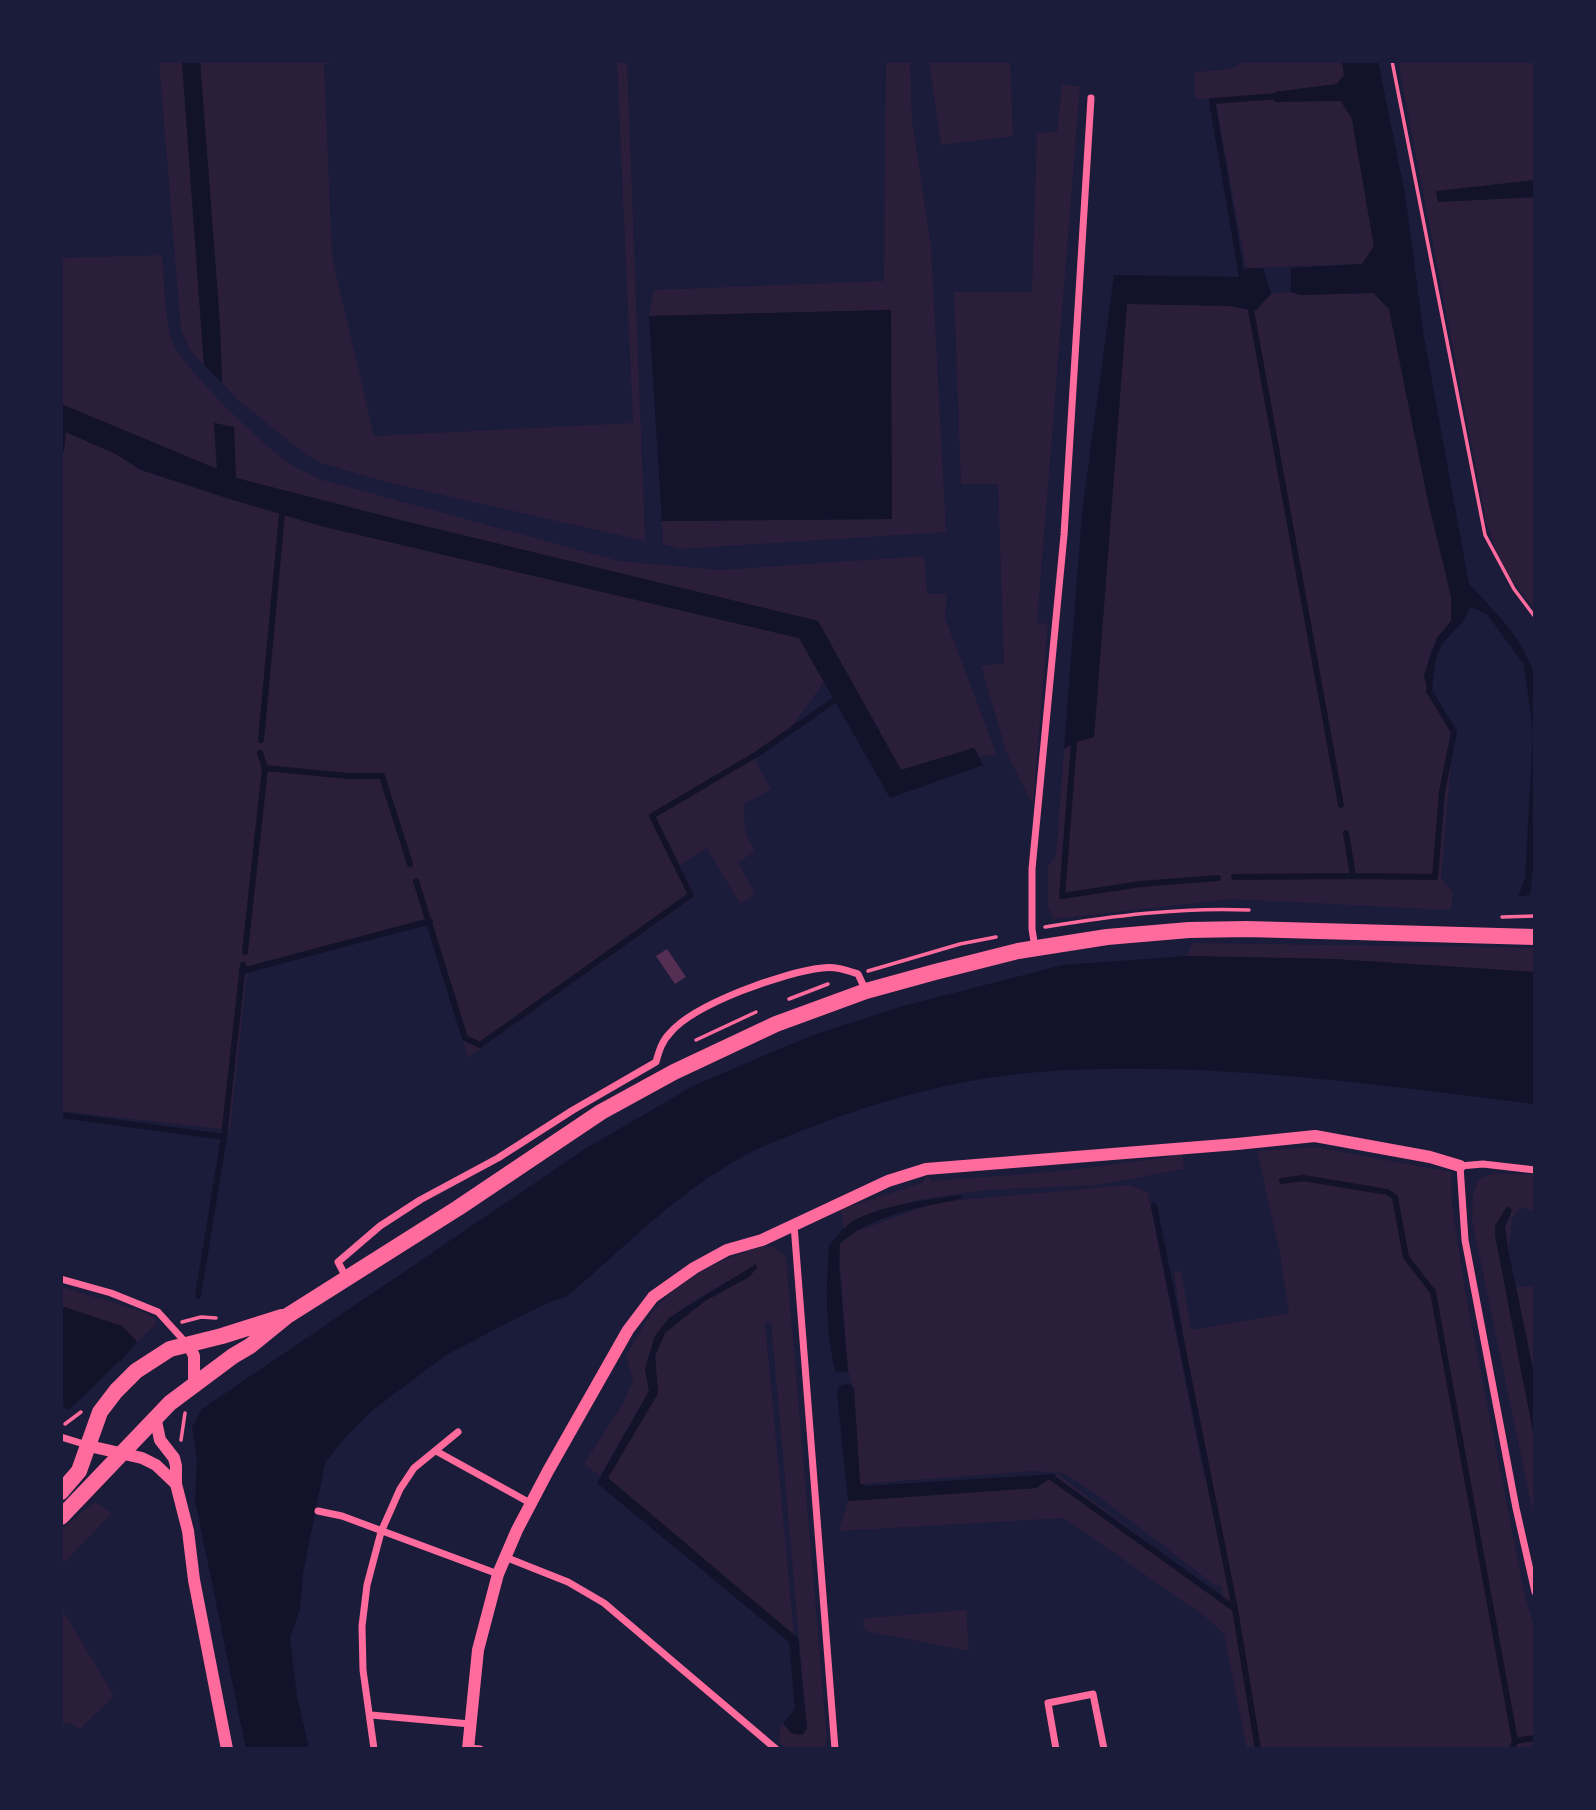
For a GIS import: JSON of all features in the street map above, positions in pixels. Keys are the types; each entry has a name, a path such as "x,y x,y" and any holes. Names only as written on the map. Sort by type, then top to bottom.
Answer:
{"main road":[{"path":"61,1517 180,1396 287,1316 348,1279 601,1112 674,1072 776,1024 866,991 935,972 1035,948 1107,937 1189,930 1247,929 1535,937"},
{"path":"61,1492 79,1471 100,1412 136,1371 170,1349 287,1316"}],"street":[{"path":"1035,948 1032,929 1032,869 1063,535 1091,98"},
{"path":"348,1279 338,1262 380,1226 656,1062 661,1046 670,1032 683,1021 760,983 820,968 836,967 858,974 866,991"},
{"path":"472,1748 470,1724 478,1650 498,1574 532,1504 628,1329 653,1297 694,1268 727,1250 762,1240 888,1181 926,1169 965,1165 1315,1136 1438,1158 1460,1166 1483,1164 1535,1170"},
{"path":"1460,1166 1465,1240 1516,1508 1535,1592"},
{"path":"794,1224 835,1749"},
{"path":"61,1279 138,1302 158,1312 189,1345 194,1356 194,1385"},
{"path":"160,1416 160,1440 174,1458 176,1484 188,1531 194,1580 227,1749"},
{"path":"374,1749 363,1670 362,1626 367,1585 381,1532 400,1489 414,1468 458,1432"},
{"path":"61,1437 142,1458 156,1465 176,1484"},
{"path":"436,1451 532,1504"},
{"path":"318,1511 342,1516 498,1574"},
{"path":"505,1558 568,1582 604,1603 773,1748"},
{"path":"1056,1749 1048,1703 1094,1695 1104,1749"},
{"path":"371,1715 470,1724"}],"path":[{"path":"1392,61 1485,535 1508,580 1535,617"},
{"path":"171,1324 201,1317 223,1318"}],"shaded area":[{"path":"159,61 182,61 204,365 191,352 181,330"},
{"path":"182,61 200,61 222,383 204,365"},
{"path":"200,61 370,61 324,64 332,257 374,436 633,423 617,61 627,61 645,541 390,483 321,463 306,455 236,398 222,383"},
{"path":"886,61 910,61 912,120 931,247 946,532 680,549 663,544 662,521 892,519 890,310 649,316 654,290 884,281"},
{"path":"929,61 1010,61 1013,136 941,145"},
{"path":"1245,61 1342,61 1344,75 1337,84 1276,92 1274,101 1341,101 1352,119 1374,246 1362,264 1246,268 1215,98 1195,99 1194,75 1196,72 1230,69"},
{"path":"1342,61 1378,61 1405,194 1424,337 1469,584 1517,639 1531,664 1535,678 1535,848 1530,895 1518,897 1525,878 1533,732 1524,665 1487,614 1471,607 1439,650 1429,698 1424,675 1437,638 1451,621 1451,596 1428,501 1389,309 1373,293 1300,295 1291,292 1291,268 1362,264 1374,246 1352,119 1341,101 1274,102 1275,92 1337,84 1344,75"},
{"path":"1398,61 1535,61 1535,180 1436,192 1438,202 1535,197 1535,610 1501,566 1486,521"},
{"path":"1062,85 1080,86 1037,622 1048,624 1033,805 1007,754 981,666 1004,663 998,484 961,484 954,292 1032,292 1037,133 1057,132"},
{"path":"1535,180 1535,197 1438,202 1436,191"},
{"path":"162,255 168,323 172,341 180,354 209,389 266,444 295,467 319,479 619,561 721,570 924,556 927,594 947,594 945,618 997,755 979,756 974,748 901,770 818,621 236,478 233,427 214,423 217,469 61,404 61,258"},
{"path":"1246,268 1263,268 1271,294 1255,311 1231,306 1127,304 1094,737 1075,742 1064,749 1082,513 1114,275 1242,277"},
{"path":"1291,292 1300,295 1373,293 1389,309 1428,501 1451,596 1451,621 1437,638 1428,658 1429,697 1433,692 1453,739 1441,879 1453,892 1451,910 1232,899 1053,919 1048,907 1048,866 1056,856 1064,749 1074,742 1094,737 1127,303 1231,306 1255,311 1271,294"},
{"path":"891,310 892,519 662,521 649,316"},
{"path":"61,404 217,469 214,423 234,427 236,478 818,621 901,770 974,748 983,765 890,798 799,638 321,526 227,498 141,470 116,454 61,430"},
{"path":"61,430 116,454 141,470 321,526 799,638 824,682 791,728 755,759 771,790 744,804 745,832 755,852 738,862 755,894 740,904 707,848 680,865 696,896 468,1058 431,923 247,973 230,1130 61,1111"},
{"path":"1192,943 1535,948 1535,972 1333,959 1187,956"},
{"path":"1187,956 1333,959 1535,972 1535,1104 1303,1077 1187,1070 1070,1070 1007,1075 944,1086 852,1112 756,1150 690,1191 566,1297 554,1300 446,1355 374,1409 344,1439 325,1463 303,1573 300,1609 290,1638 297,1696 309,1749 246,1749 195,1500 197,1460 192,1427 104,1376 69,1410 61,1404 61,1306 122,1326 137,1342 120,1362 202,1409 585,1149 695,1085 813,1035 903,1006 1063,965"},
{"path":"1316,1147 1451,1172 1452,1204 1465,1291 1525,1597 1535,1628 1535,1749 1247,1749 1224,1634 1207,1618 1064,1518 839,1531 848,1501 1036,1488 1057,1474 1223,1599 1221,1585 1216,1586 1093,1492 1063,1473 1034,1471 860,1484 854,1389 848,1371 838,1238 937,1202 1130,1185 1148,1193 1205,1481 1174,1273 1181,1270 1191,1330 1289,1313 1280,1254 1257,1151"},
{"path":"1182,1151 1184,1169 1097,1185 984,1190 919,1200 876,1211 853,1221 844,1230 841,1209 922,1183 927,1176 932,1181 1063,1171 1170,1157 1175,1152"},
{"path":"1494,1173 1535,1175 1535,1212 1521,1207 1512,1219 1508,1249 1505,1227 1512,1210 1495,1235 1535,1442 1535,1523 1472,1220 1473,1194 1479,1179"},
{"path":"962,1195 961,1199 881,1219 852,1234 840,1244 839,1267 848,1371 836,1373 827,1309 829,1245 850,1223 879,1210"},
{"path":"1507,1206 1512,1210 1505,1227 1508,1249 1535,1379 1535,1442 1495,1235 1495,1226"},
{"path":"762,1247 774,1247 786,1257 827,1740 823,1749 789,1749 779,1742 780,1726 783,1723 785,1727 807,1729 771,1321 765,1323 794,1635 608,1478 658,1393 655,1356 665,1333 704,1301 749,1277 756,1265 669,1318 655,1336 645,1369 649,1391 600,1476 584,1464 622,1405 633,1380 626,1356 651,1314 687,1280 731,1257"},
{"path":"756,1264 757,1268 749,1277 705,1301 665,1333 655,1356 658,1393 608,1478 798,1638 807,1729 802,1735 791,1733 783,1723 795,1709 789,1642 597,1483 649,1391 645,1369 655,1336 669,1318"},
{"path":"1535,1286 1535,1379 1516,1287"},
{"path":"61,1287 141,1311 154,1318 156,1324 137,1342 122,1326 61,1306"},
{"path":"849,1384 854,1389 860,1483 865,1486 1057,1474 1036,1488 848,1501 837,1392 839,1386"},
{"path":"95,1502 112,1513 61,1566 61,1529"},
{"path":"61,1607 114,1696 80,1729 66,1722 61,1727"},
{"path":"966,1610 969,1651 866,1631 862,1624 866,1618"}],"pier":[{"path":"119,1361 202,1409 192,1427 104,1376"}],"building":[{"path":"667,949 686,977 675,984 656,956"}],"waterway":[{"path":"1242,277 1212,101 1279,96"},
{"path":"1251,310 1341,805"},
{"path":"61,421 64,422 61,450"},
{"path":"261,740 282,514"},
{"path":"1346,833 1353,876 1435,877 1442,792 1454,732 1429,691"},
{"path":"416,881 465,1038 480,1045 691,895 652,816 757,754 839,697"},
{"path":"1074,742 1062,896 1141,884 1218,878"},
{"path":"245,952 265,768 260,753"},
{"path":"265,768 348,776 382,776 410,864"},
{"path":"1234,877 1353,876"},
{"path":"242,971 430,921"},
{"path":"198,1296 224,1137 243,965"},
{"path":"61,1115 224,1137"},
{"path":"1282,1181 1303,1178 1387,1192 1395,1197 1406,1257 1433,1292 1515,1741 1512,1749"},
{"path":"1154,1206 1235,1609 1258,1749"},
{"path":"1051,1477 1235,1609"},
{"path":"1515,1741 1535,1738"}]}
